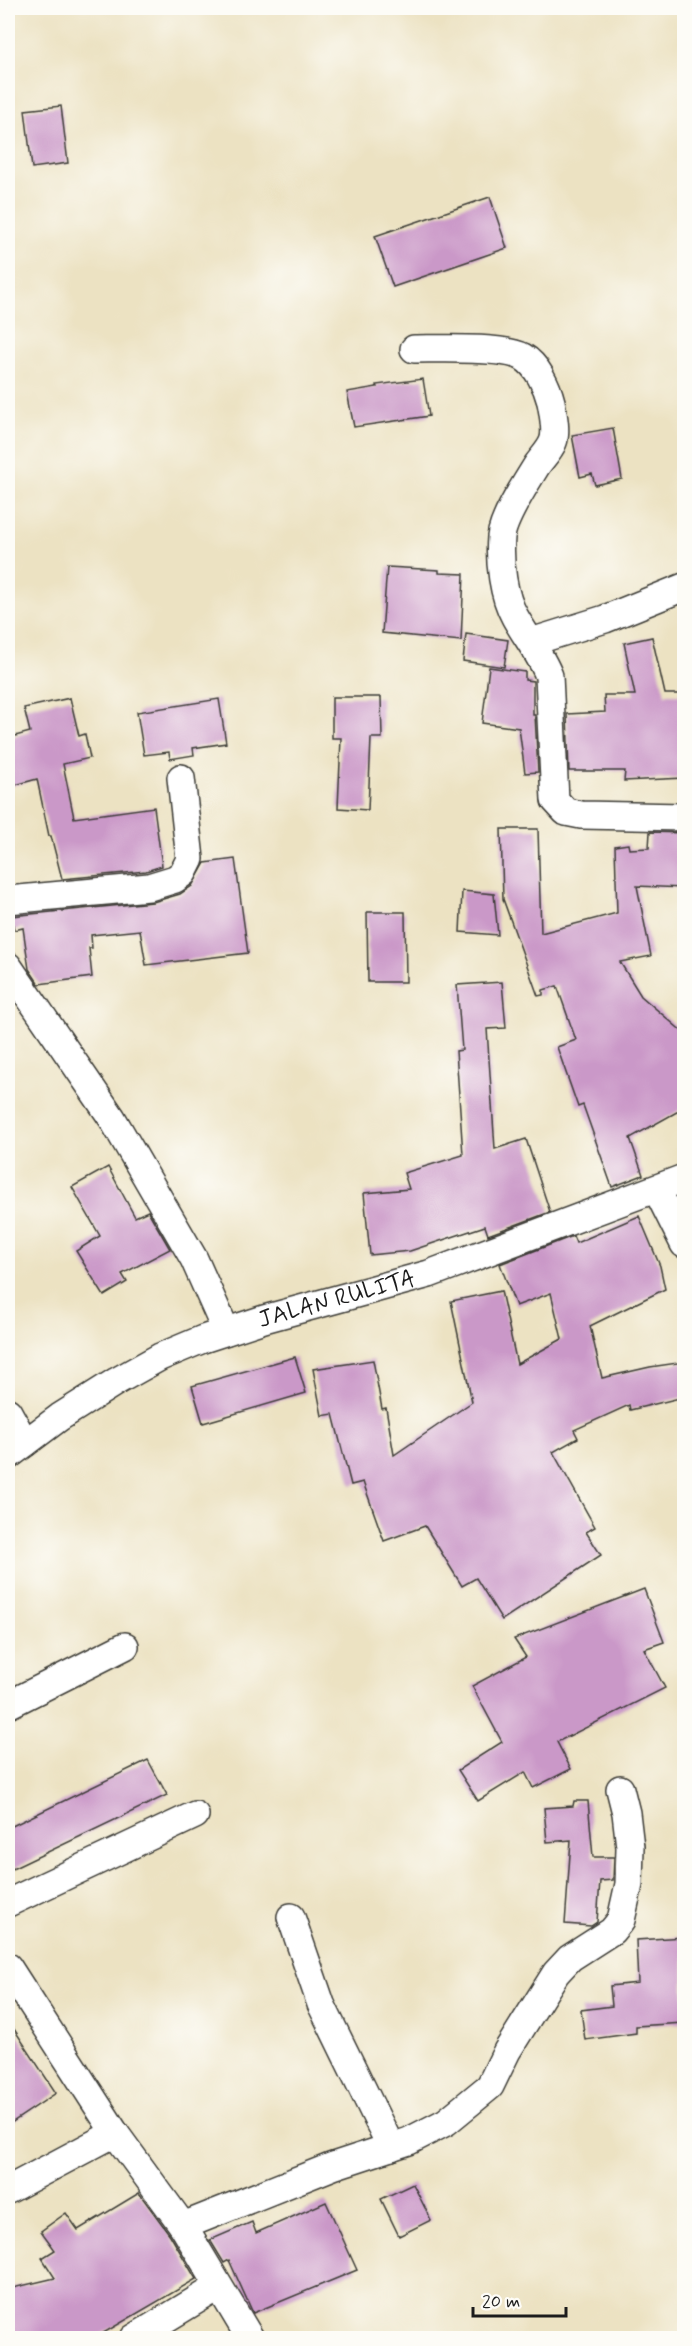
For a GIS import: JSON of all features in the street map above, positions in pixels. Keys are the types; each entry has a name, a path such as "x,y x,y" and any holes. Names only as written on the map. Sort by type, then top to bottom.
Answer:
{"street":[{"path":"414,349 505,351 524,357 539,373 549,391 554,413 554,442 537,465 505,520 501,537 503,578 509,604 549,676 555,800 566,812 581,815 684,817"},
{"path":"531,642 605,619 684,587"},
{"path":"8,900 149,887 176,879 183,873 190,859 181,778"},
{"path":"8,966 112,1118 194,1259 226,1331"},
{"name":"JALAN RULITA","path":"16,1450 60,1417 160,1357 226,1331 318,1303 429,1274 684,1178"},
{"path":"657,1190 684,1244"},
{"path":"8,1412 16,1450"},
{"path":"8,1705 126,1646"},
{"path":"183,2226 333,2166 410,2141 446,2122 490,2086 507,2051 556,1973 570,1958 612,1931 621,1920 629,1884 630,1847 626,1813 620,1789"},
{"path":"8,1903 195,1815"},
{"path":"291,1917 321,2004 391,2147"},
{"path":"8,1967 115,2133 183,2226 250,2338"},
{"path":"8,2190 115,2133"},
{"path":"134,2338 218,2287"}],"building":[{"path":"61,106 68,163 32,168 25,110"},
{"path":"490,197 507,248 393,287 375,236"},
{"path":"423,379 429,416 354,427 347,392 377,387 376,385"},
{"path":"613,428 622,479 595,485 592,474 580,477 572,435"},
{"path":"387,567 464,574 461,641 382,633"},
{"path":"466,634 508,640 504,667 463,661"},
{"path":"652,637 665,694 684,694 684,778 624,781 625,771 569,771 567,714 605,712 604,695 635,695 624,643"},
{"path":"489,667 525,672 525,680 533,681 533,715 535,715 538,772 525,773 519,728 482,723"},
{"path":"332,697 381,697 382,738 371,738 368,810 338,808 341,738 332,738"},
{"path":"70,698 79,736 85,734 90,758 63,764 74,818 154,807 162,866 146,871 62,879 51,836 49,836 37,779 8,787 8,738 30,732 24,708"},
{"path":"219,699 226,743 193,748 194,755 170,759 169,752 144,755 137,712"},
{"path":"501,829 538,829 541,933 617,913 615,846 628,844 629,849 649,848 650,832 684,833 684,888 637,886 651,956 620,962 641,996 684,1033 684,1108 630,1138 643,1175 612,1187 583,1105 578,1107 557,1047 576,1040 557,986 543,990 543,995 538,996 503,899"},
{"path":"235,859 248,953 146,965 140,930 91,935 92,948 89,948 92,977 39,984 29,969 23,928 14,930 11,916 153,902 180,894 192,886 205,863"},
{"path":"462,891 494,894 498,935 460,932"},
{"path":"367,912 405,912 406,982 368,982"},
{"path":"502,982 506,1028 487,1029 495,1149 526,1139 550,1212 488,1235 485,1226 410,1251 370,1255 364,1193 409,1189 404,1173 463,1155 456,1051 462,1050 457,985"},
{"path":"108,1167 135,1217 148,1211 170,1249 122,1274 127,1282 104,1296 76,1251 100,1236 72,1187"},
{"path":"639,1216 660,1266 665,1289 590,1326 602,1378 684,1362 684,1397 630,1410 629,1405 574,1430 578,1438 553,1452 595,1527 586,1532 601,1555 502,1620 476,1578 462,1586 425,1526 384,1541 363,1482 351,1485 333,1414 322,1416 313,1369 373,1360 382,1409 386,1408 394,1455 472,1402 451,1301 501,1291 517,1364 562,1339 551,1293 516,1306 500,1264 573,1236 576,1243"},
{"path":"295,1357 306,1393 203,1423 192,1386"},
{"path":"644,1589 664,1642 644,1649 665,1688 557,1742 571,1769 533,1788 525,1772 478,1801 458,1770 502,1742 472,1686 526,1657 514,1639"},
{"path":"148,1760 167,1795 8,1871 8,1828"},
{"path":"574,1801 588,1801 593,1857 614,1857 613,1880 600,1881 597,1922 591,1926 565,1924 571,1840 547,1842 544,1808 573,1806"},
{"path":"684,1937 684,2023 636,2026 636,2033 585,2040 581,2010 612,2006 610,1986 638,1983 636,1940"},
{"path":"8,2020 56,2093 8,2125"},
{"path":"413,2184 431,2220 399,2236 381,2199"},
{"path":"139,2193 170,2235 196,2279 95,2338 8,2338 8,2289 55,2278 42,2258 55,2250 41,2231 66,2213 78,2230"},
{"path":"326,2202 357,2270 253,2313 229,2260 224,2263 210,2240 252,2222 256,2233"}]}
